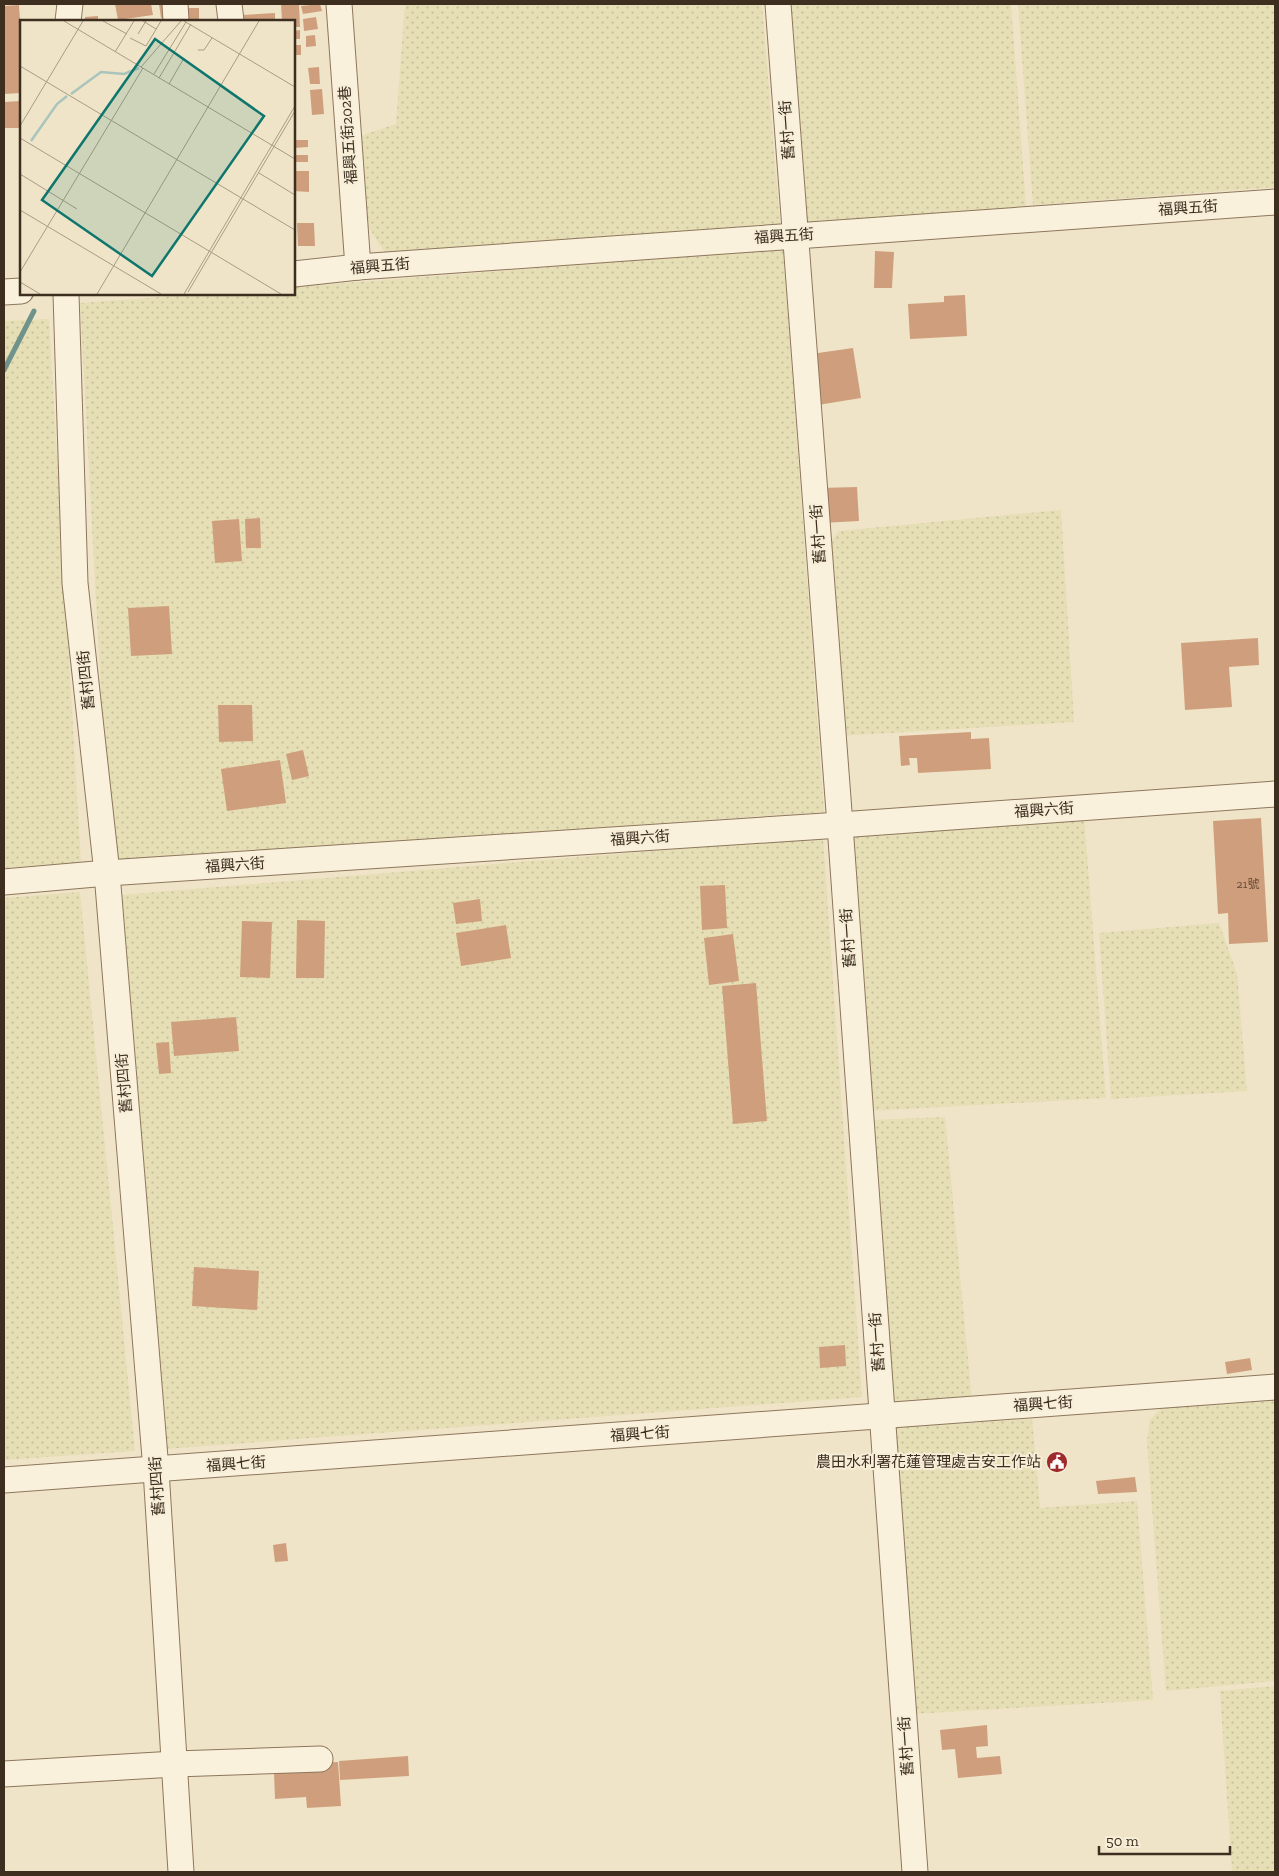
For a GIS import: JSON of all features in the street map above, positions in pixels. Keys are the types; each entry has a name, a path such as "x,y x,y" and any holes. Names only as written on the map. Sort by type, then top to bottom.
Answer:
{"street":[{"path":"68,20 70,4"},
{"path":"175,4 176,20"},
{"path":"229,4 230,20"},
{"name":"福興五街202巷","path":"339,4 358,267"},
{"name":"舊村一街","path":"778,4 840,825 915,1872"},
{"name":"福興五街","path":"295,274 358,267 1275,202"},
{"path":"4,292 20,291"},
{"name":"舊村四街","path":"66,295 75,584 107,873 156,1470 181,1872"},
{"name":"福興六街","path":"4,882 107,873 840,825 1275,794"},
{"name":"福興七街","path":"4,1480 1275,1387"},
{"path":"4,1774 174,1764 320,1759"}],"shaded area":[{"path":"405,4 762,4 780,224 385,253 364,220 360,136 396,124"},
{"path":"785,4 1011,4 1026,206 802,225"},
{"path":"1018,4 1275,4 1275,187 1033,205"},
{"path":"783,249 824,812 110,861 80,303 187,295 295,295 295,287"},
{"path":"49,319 81,863 4,868 4,321"},
{"path":"1061,510 1074,722 840,736 825,549 839,531"},
{"path":"1084,816 1106,1098 869,1111 847,831"},
{"path":"823,837 862,1397 165,1449 109,896"},
{"path":"80,892 135,1451 4,1460 4,898"},
{"path":"1219,923 1237,974 1247,1091 1111,1099 1099,933"},
{"path":"945,1117 972,1401 889,1405 871,1120"},
{"path":"1275,1397 1275,1681 1166,1691 1147,1442 1150,1420 1165,1404"},
{"path":"1032,1419 1040,1508 1137,1501 1153,1700 912,1714 892,1428"},
{"path":"1275,1686 1275,1872 1232,1872 1220,1691"}],"building":[{"path":"115,4 151,4 153,15 118,20"},
{"path":"159,4 171,4 173,16 161,18"},
{"path":"281,4 299,4 300,27 295,27 295,20 282,20"},
{"path":"320,4 322,11 303,14 301,6"},
{"path":"19,5 20,93 4,94 4,6"},
{"path":"182,8 199,8 199,20 181,19"},
{"path":"275,13 275,20 242,20 242,15"},
{"path":"98,16 98,20 85,20 85,17"},
{"path":"316,17 318,29 304,31 303,19"},
{"path":"300,30 300,39 295,39 295,31"},
{"path":"315,35 316,46 306,47 306,36"},
{"path":"295,45 301,45 301,55 295,55"},
{"path":"319,67 320,84 310,84 308,68"},
{"path":"322,89 324,114 312,115 310,90"},
{"path":"20,101 20,128 4,128 4,102"},
{"path":"295,140 308,140 308,147 295,148"},
{"path":"295,155 308,155 308,162 295,162"},
{"path":"295,171 309,171 309,192 295,191"},
{"path":"297,223 314,223 315,246 298,246"},
{"path":"875,251 894,252 892,288 874,288"},
{"path":"965,295 967,336 910,339 908,304 944,302 944,296"},
{"path":"853,348 861,398 818,405 811,354"},
{"path":"857,487 859,521 822,523 820,488"},
{"path":"260,518 261,548 246,548 245,519"},
{"path":"239,519 242,561 215,563 212,521"},
{"path":"169,606 172,654 131,656 128,608"},
{"path":"1258,638 1259,665 1229,667 1232,707 1185,710 1181,643"},
{"path":"218,705 252,705 253,741 219,742"},
{"path":"971,732 971,739 989,738 991,769 918,773 917,758 909,758 910,765 901,766 899,736"},
{"path":"303,750 309,776 292,780 286,754"},
{"path":"280,760 286,803 227,811 221,769"},
{"path":"1261,818 1268,942 1229,944 1228,913 1218,914 1213,821"},
{"path":"725,885 727,928 702,930 700,886"},
{"path":"480,899 482,921 456,924 453,903"},
{"path":"297,920 325,921 324,978 296,978"},
{"path":"242,921 272,922 270,978 240,977"},
{"path":"506,925 511,958 461,966 456,933"},
{"path":"733,934 739,981 709,985 704,938"},
{"path":"756,983 767,1121 733,1124 722,986"},
{"path":"236,1017 239,1051 174,1056 171,1022"},
{"path":"169,1042 171,1073 159,1074 156,1043"},
{"path":"194,1267 259,1271 257,1310 192,1306"},
{"path":"845,1345 846,1366 820,1368 819,1347"},
{"path":"1250,1358 1252,1370 1227,1374 1225,1362"},
{"path":"1135,1477 1137,1492 1098,1494 1096,1481"},
{"path":"286,1543 288,1561 275,1562 273,1545"},
{"path":"987,1725 988,1746 976,1747 977,1758 1000,1756 1002,1774 958,1778 955,1749 942,1750 940,1730"},
{"path":"408,1756 409,1776 340,1780 339,1761"},
{"path":"338,1762 341,1806 307,1808 306,1797 275,1799 274,1772 304,1764"}],"waterway":[{"path":"4,370 34,311"}],"place":[{"name":"農田水利署花蓮管理處吉安工作站","path":"1057,1462"}]}
